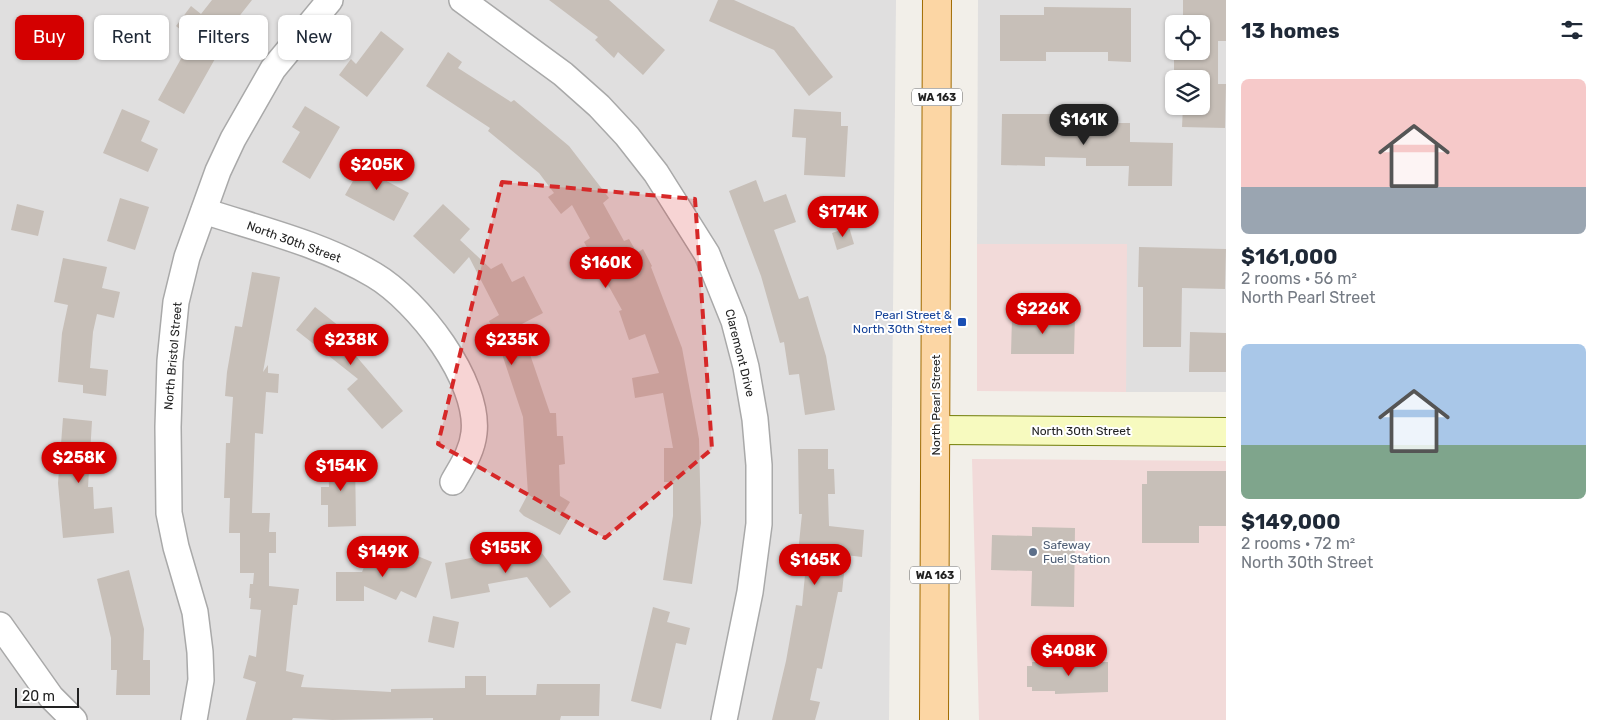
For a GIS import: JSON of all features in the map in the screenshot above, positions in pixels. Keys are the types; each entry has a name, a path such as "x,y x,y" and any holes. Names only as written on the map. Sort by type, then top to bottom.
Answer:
{"main road":[{"name":"North Pearl Street","path":"934,720 937,0"},
{"name":"North 30th Street","path":"936,430 1226,432"}],"street":[{"name":"North Bristol Street","path":"194,720 200,680 200,652 194,612 176,547 169,513 168,427 170,361 176,302 187,257 218,171 251,105 274,69 330,0"},
{"name":"Claremont Drive","path":"462,0 563,74 599,106 627,136 656,173 707,254 734,321 746,367 755,419 759,465 759,524 750,592 724,720"},
{"name":"North 30th Street","path":"204,211 311,245 342,259 376,276 396,292 421,317 442,342 454,362 463,379 472,406 474,431 472,447 453,482"},
{"path":"0,625 52,697 74,720"}],"highlighted area":[{"path":"502,182 695,199 712,449 605,538 438,444"}],"shaded area":[{"path":"0,0 896,0 889,720 0,720"},
{"path":"978,0 1226,0 1226,392 1126,392 1126,244 977,244"},
{"path":"977,244 1127,244 1126,392 977,391"},
{"path":"972,459 1226,461 1226,720 979,720"}],"building":[{"path":"212,0 252,0 240,15 184,15 191,6 201,14"},
{"path":"549,0 609,0 665,50 643,75 618,52 614,58 595,40 598,37"},
{"path":"718,0 734,0 794,27 833,77 809,96 774,50 709,21"},
{"path":"1183,0 1226,0 1226,41 1218,41 1218,84 1226,84 1225,128 1182,127 1183,115 1210,115 1210,70 1174,70 1174,60 1210,60 1210,15 1183,15"},
{"path":"1044,7 1131,8 1131,62 1108,61 1108,52 1046,52 1046,61 1000,61 1000,15 1044,15"},
{"path":"381,31 404,49 367,97 339,75 351,59 356,64"},
{"path":"448,52 462,62 458,68 511,102 514,100 569,146 609,198 603,203 624,241 629,239 637,253 643,249 652,266 682,348 699,439 701,523 692,584 663,580 673,516 673,482 664,482 664,448 673,448 663,393 635,398 632,378 659,373 645,334 629,340 619,311 622,310 584,242 590,238 572,205 561,214 548,197 554,193 539,173 488,131 490,128 426,86"},
{"path":"180,60 214,60 184,114 158,100"},
{"path":"305,106 340,127 310,179 282,162 300,132 292,127"},
{"path":"122,109 150,121 141,141 158,149 148,172 103,153"},
{"path":"794,109 841,112 841,126 848,126 845,177 804,175 806,138 792,137"},
{"path":"1002,114 1088,114 1088,123 1130,123 1130,142 1173,143 1172,186 1128,186 1129,166 1086,166 1086,158 1045,157 1045,166 1001,165"},
{"path":"366,158 386,169 381,178 409,193 394,221 345,195"},
{"path":"756,180 764,202 786,194 796,222 774,230 799,299 808,296 826,356 835,410 805,415 799,374 789,375 784,342 780,343 761,276 729,191"},
{"path":"120,198 149,207 135,250 107,241"},
{"path":"17,204 44,211 38,236 11,230"},
{"path":"443,204 470,229 460,240 491,269 502,263 512,282 524,276 543,313 520,325 550,413 556,413 557,436 563,436 565,464 559,465 560,496 570,502 564,512 571,516 560,535 524,516 519,511 528,494 523,417 502,354 505,353 489,321 499,315 469,257 454,274 413,236"},
{"path":"849,227 854,244 837,250 832,233"},
{"path":"1139,247 1226,249 1225,289 1182,288 1181,347 1143,347 1143,287 1138,287"},
{"path":"63,258 107,267 102,288 120,292 114,318 97,314 93,332 90,368 108,370 106,396 83,393 83,385 58,382 62,333 68,305 54,302"},
{"path":"252,272 280,277 263,372 268,365 268,373 279,374 278,393 266,392 263,434 255,433 252,513 270,513 269,532 276,532 276,553 269,553 269,586 299,589 297,605 293,605 286,671 304,675 301,687 391,692 391,689 465,688 465,676 486,676 486,695 536,695 537,684 600,684 599,716 561,716 560,720 433,720 433,718 332,720 293,718 292,720 246,720 256,682 243,678 249,655 256,657 261,610 250,609 250,584 253,584 254,573 240,573 240,533 229,533 230,498 224,498 226,443 230,443 233,397 225,396 235,326 242,327"},
{"path":"315,307 364,346 356,356 403,411 382,429 347,389 358,379 296,330"},
{"path":"1033,315 1075,316 1074,354 1011,354 1012,317 1033,318"},
{"path":"1190,332 1226,333 1226,372 1189,372"},
{"path":"63,418 92,421 88,487 93,487 94,509 112,507 114,533 63,538 58,483"},
{"path":"798,449 828,449 828,469 834,469 835,494 828,494 829,526 864,530 862,557 846,555 842,592 838,592 822,669 817,668 810,700 820,702 815,720 772,720 786,661 796,605 802,606 807,554 798,553 802,514 799,514"},
{"path":"328,457 355,457 356,526 328,527 328,505 321,505 321,487 329,487"},
{"path":"1147,471 1226,471 1226,526 1199,526 1199,543 1142,543 1142,484 1147,484"},
{"name":"Safeway Fuel Station","path":"1032,527 1075,528 1074,607 1031,606 1032,571 991,570 992,535 1032,536"},
{"path":"536,545 571,592 550,608 527,577 488,584 490,592 451,599 445,563"},
{"path":"372,548 410,564 415,555 432,562 416,598 401,591 396,600 364,586 364,601 336,601 336,572 362,572"},
{"path":"129,570 144,629 143,660 150,660 150,695 116,695 117,670 111,670 111,638 97,579"},
{"path":"653,607 670,612 667,622 690,628 686,645 676,643 661,709 631,701"},
{"path":"433,616 459,622 454,648 428,642"},
{"path":"1032,662 1108,662 1108,692 1055,694 1055,691 1032,691 1032,687 1027,687 1027,666 1032,666"}],"place":[{"name":"Pearl Street & North 30th Street","path":"962,322"},
{"name":"Safeway Fuel Station","path":"1033,552"}]}
